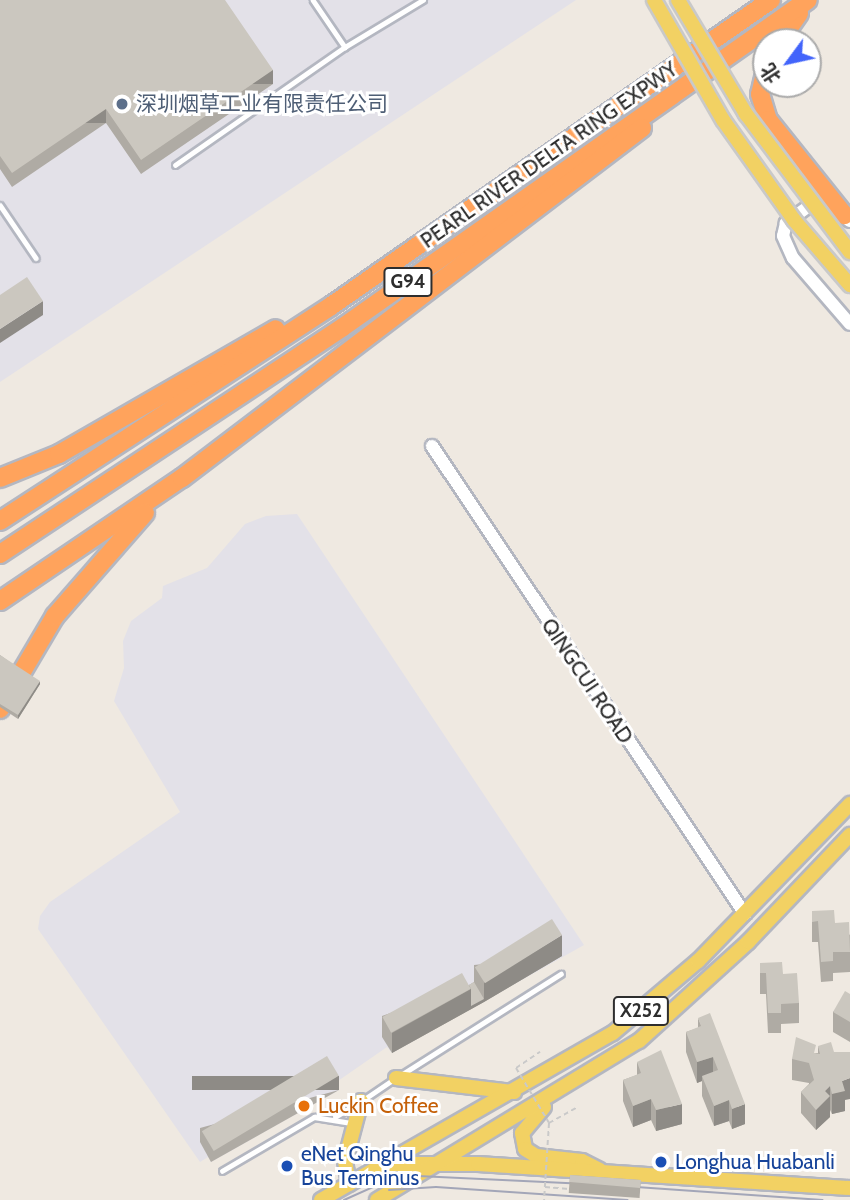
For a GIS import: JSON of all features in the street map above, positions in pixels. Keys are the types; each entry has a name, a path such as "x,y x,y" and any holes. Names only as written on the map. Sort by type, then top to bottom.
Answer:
{"highway":[{"name":"PEARL RIVER DELTA RING EXPWY","path":"0,521 430,239 771,0"},
{"name":"PEARL RIVER DELTA RING EXPWY","path":"0,554 343,327 808,0"},
{"path":"789,28 808,0"},
{"path":"0,601 183,478 626,145 675,95"},
{"path":"761,98 768,120 847,218"},
{"path":"0,478 59,454 430,239"},
{"path":"0,709 55,616 119,538 183,478"}],"main road":[{"path":"654,0 694,75 737,140 794,220 850,285"},
{"path":"678,0 746,114 850,252"},
{"name":"X252","path":"321,1200 463,1122 613,1033 675,983 745,915 850,804"},
{"name":"X252","path":"377,1200 556,1094 639,1041 682,1006 850,835"},
{"path":"396,1078 514,1092"},
{"path":"556,1094 524,1129 524,1147 536,1156 588,1163 604,1173"},
{"path":"349,1184 345,1161 360,1101"},
{"path":"463,1122 474,1142"},
{"path":"389,1164 440,1163 850,1188"}],"street":[{"path":"847,218 822,206 797,212 786,223 783,236 793,258 850,324"},
{"name":"QINGCUI ROAD","path":"432,446 745,915"}],"lane":[{"path":"313,0 345,47"},
{"path":"175,165 345,47 423,0"},
{"path":"0,205 36,258"},
{"path":"335,1117 561,974"},
{"path":"222,1171 314,1117 335,1117 355,1124"}],"path":[{"path":"540,1052 516,1068 549,1123 544,1200"},
{"path":"549,1123 576,1108"},
{"path":"545,1187 570,1189"}],"shaded area":[{"name":"深圳烟草工业有限责任公司","path":"0,0 576,0 0,382"},
{"path":"297,514 584,945 392,1053 387,1047 335,1083 339,1090 211,1162 208,1157 200,1162 38,929 40,916 50,902 180,812 114,701 124,668 123,641 131,621 162,598 163,586 207,568 245,524 266,516"}],"building":[{"name":"深圳烟草工业有限责任公司","path":"0,0 225,0 273,70 141,160 106,109 12,173 0,156"},
{"path":"27,277 43,301 0,329 0,295"},
{"path":"0,655 40,681 18,715 0,704"},
{"path":"834,910 835,923 849,922 850,952 833,952 833,961 821,962 818,921 812,922 812,911"},
{"path":"552,919 562,935 485,983 475,967"},
{"path":"782,962 783,974 797,973 799,1003 781,1004 781,1013 768,1013 766,973 760,973 760,963"},
{"path":"462,973 471,989 391,1033 382,1017"},
{"path":"474,982 484,999 471,1006 469,985"},
{"path":"845,991 850,994 850,1022 833,1012"},
{"path":"710,1013 745,1104 732,1109 729,1100 714,1106 702,1076 718,1070 713,1057 697,1062 686,1032 701,1026 698,1018"},
{"path":"796,1037 816,1045 814,1053 820,1054 818,1046 831,1042 834,1052 850,1052 850,1078 842,1081 845,1091 832,1094 830,1086 825,1091 830,1096 816,1110 801,1092 814,1080 809,1063 792,1059"},
{"path":"661,1050 682,1104 656,1110 651,1099 633,1106 623,1080 641,1073 637,1062"},
{"path":"327,1056 339,1076 214,1151 202,1131"},
{"path":"570,1175 641,1180 640,1188 570,1182"}],"tram line":[{"path":"344,1200 382,1183 418,1176 587,1184"},
{"path":"622,1186 823,1200"},
{"path":"389,1190 436,1187 628,1200"}],"place":[{"name":"深圳烟草工业有限责任公司","path":"122,104"},
{"name":"Luckin Coffee","path":"304,1106"},
{"name":"Longhua Huabanli","path":"661,1162"},
{"name":"eNet Qinghu Bus Terminus","path":"287,1166"}]}
